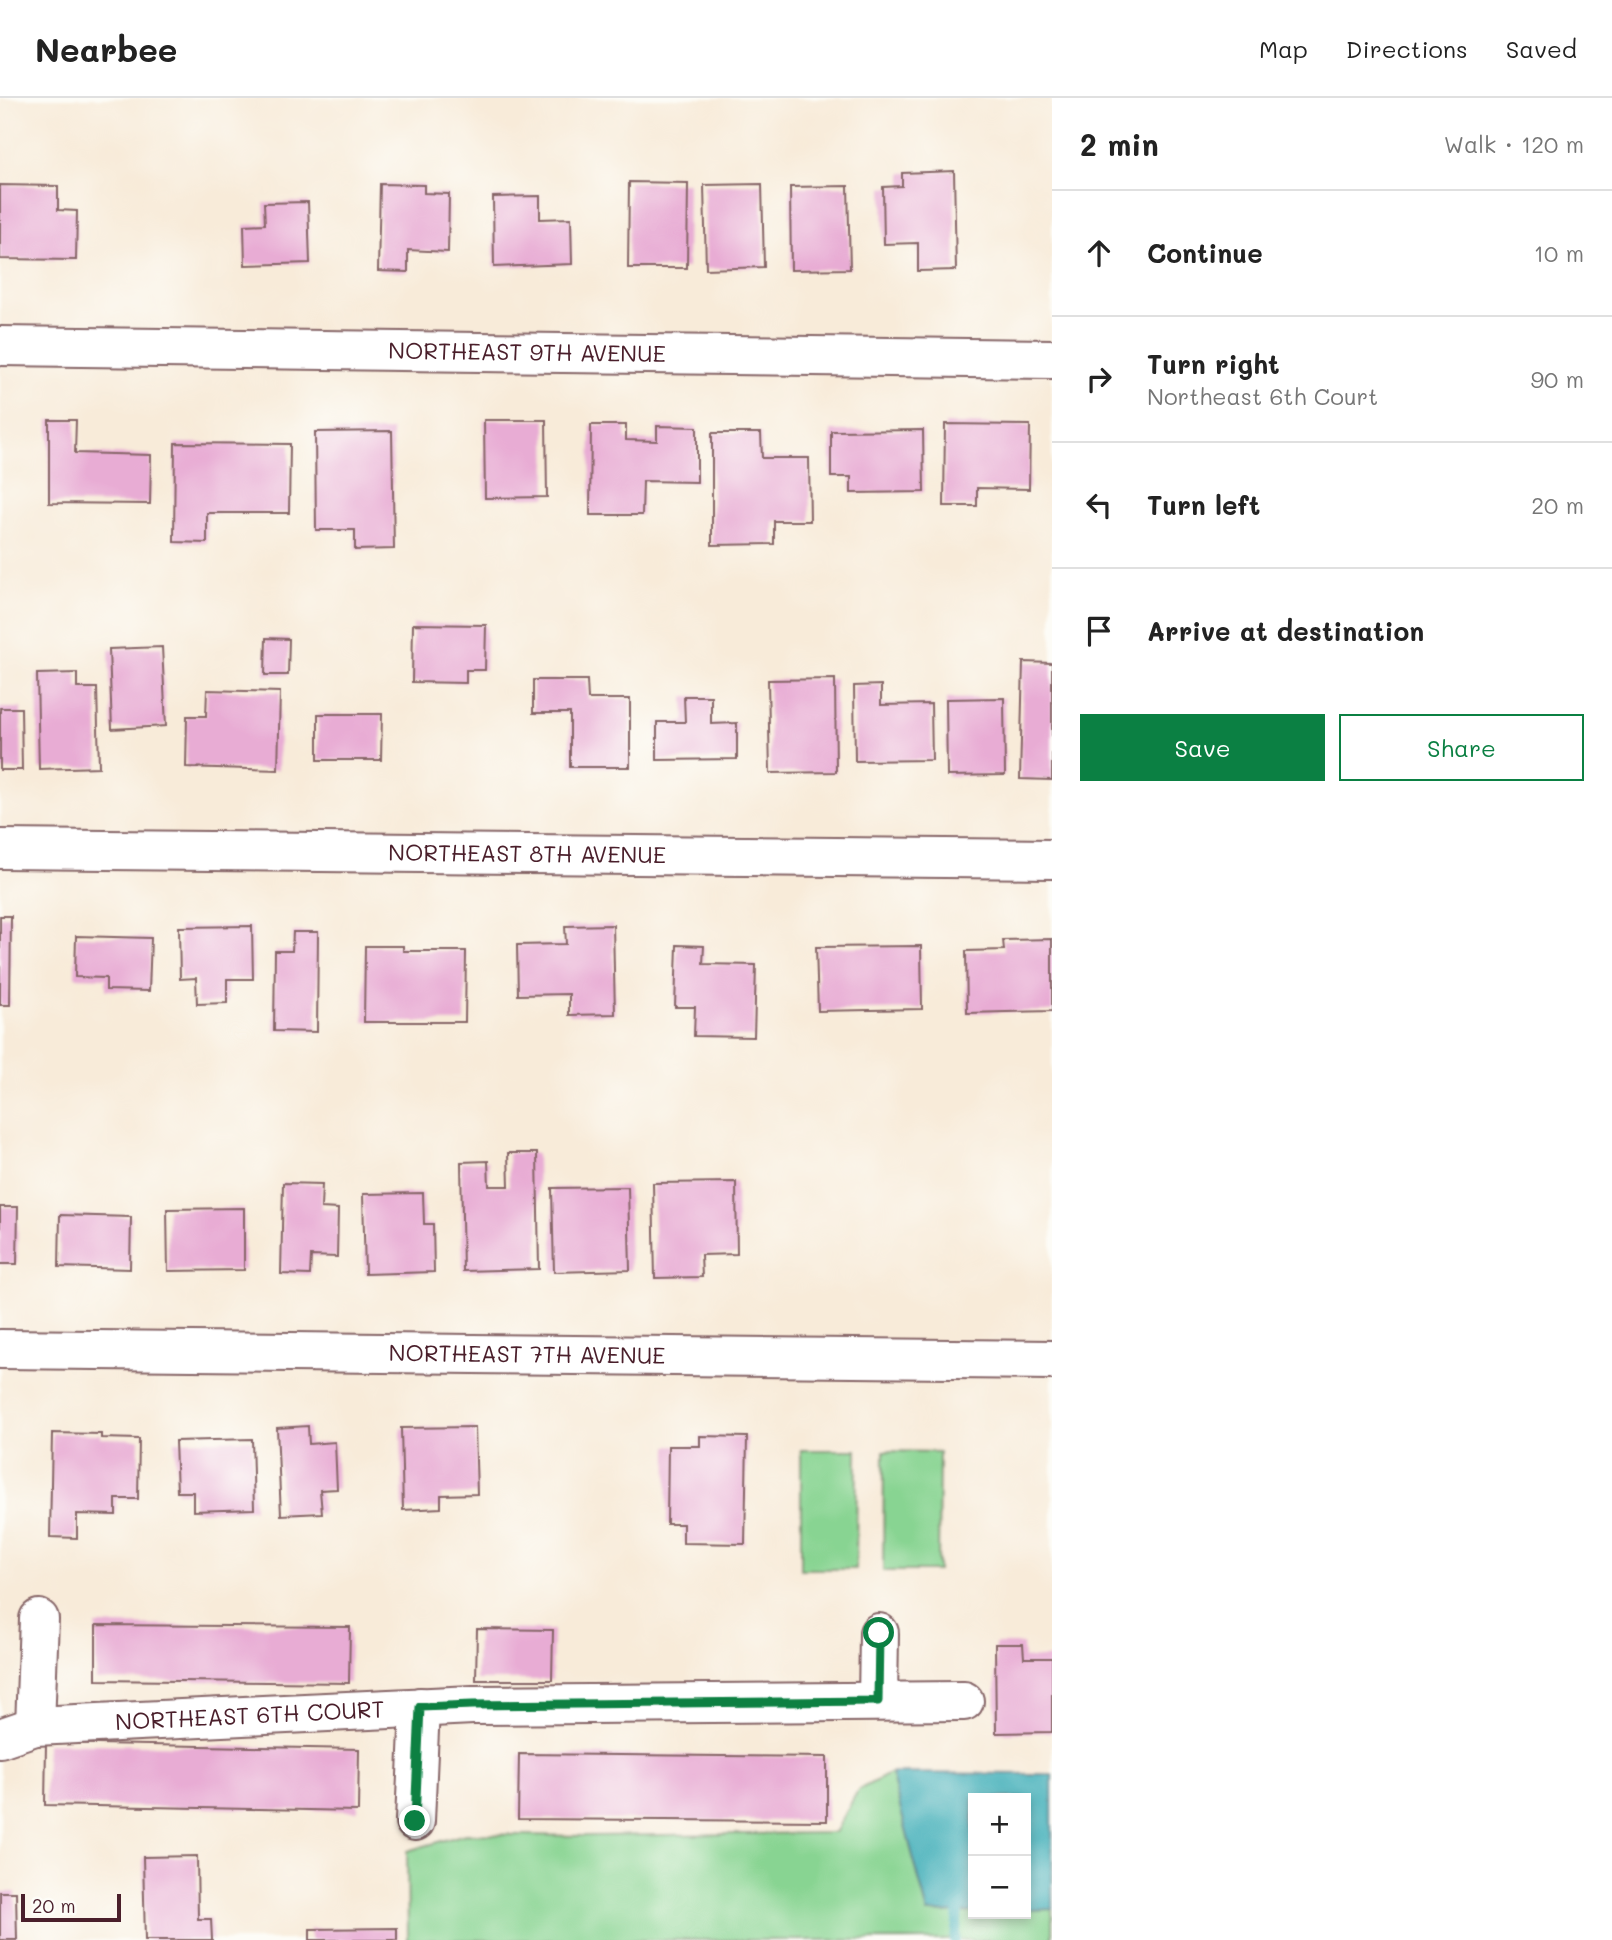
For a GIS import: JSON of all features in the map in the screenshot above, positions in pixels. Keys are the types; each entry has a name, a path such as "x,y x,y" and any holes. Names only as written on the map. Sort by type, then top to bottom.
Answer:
{"street":[{"name":"NORTHEAST 9TH AVENUE","path":"0,346 1052,359"},
{"name":"NORTHEAST 8TH AVENUE","path":"0,849 1052,859"},
{"name":"NORTHEAST 7TH AVENUE","path":"0,1349 1052,1360"},
{"path":"18,1732 38,1619"},
{"path":"878,1701 879,1633"},
{"name":"NORTHEAST 6TH COURT","path":"18,1732 473,1705 964,1701"},
{"path":"415,1821 420,1707"}],"green space":[{"path":"801,1450 857,1450 856,1569 801,1569"},
{"path":"884,1451 939,1452 938,1571 883,1571"},
{"path":"891,1773 928,1913 968,1912 968,1919 1031,1919 1031,1910 1052,1909 1052,1940 408,1940 407,1851 465,1834 585,1836 835,1833 858,1790"}],"water":[{"path":"891,1773 1052,1774 1052,1909 1031,1910 1031,1793 968,1793 968,1912 928,1913"}],"building":[{"path":"954,171 956,270 918,271 918,243 884,244 883,187 902,186 902,173"},
{"path":"629,182 688,183 687,268 628,268"},
{"path":"380,184 424,185 424,193 449,194 448,252 408,250 408,272 378,271"},
{"path":"762,184 764,267 706,269 704,185"},
{"path":"0,185 58,186 58,210 77,211 76,260 0,259"},
{"path":"848,186 850,269 791,270 790,187"},
{"path":"540,196 540,219 571,218 572,264 494,267 493,197"},
{"path":"308,202 310,263 245,265 244,225 265,224 264,203"},
{"path":"49,420 76,420 75,453 151,455 150,504 49,503"},
{"path":"484,420 546,420 547,497 485,498"},
{"path":"945,424 1030,425 1029,489 977,488 977,506 944,506"},
{"path":"591,425 626,425 626,440 657,441 657,426 697,427 697,482 643,481 642,515 590,515"},
{"path":"923,430 924,492 851,493 851,477 831,477 831,431"},
{"path":"392,431 394,549 355,550 355,530 316,530 315,432"},
{"path":"712,433 761,433 762,458 809,458 810,521 774,521 774,544 712,545"},
{"path":"175,443 290,444 289,513 207,513 207,543 174,542"},
{"path":"413,624 486,625 485,670 466,670 466,683 412,682"},
{"path":"266,638 289,639 288,675 265,675"},
{"path":"162,647 166,726 112,729 109,649"},
{"path":"1023,662 1052,663 1052,780 1020,779"},
{"path":"77,673 77,688 97,688 99,767 39,769 37,674"},
{"path":"835,679 836,772 770,773 768,680"},
{"path":"533,680 587,680 588,699 630,699 630,767 570,767 570,713 533,713"},
{"path":"881,685 881,705 931,704 932,760 855,761 854,686"},
{"path":"207,690 280,692 278,770 186,767 187,716 206,716"},
{"path":"684,696 711,696 711,724 737,723 737,759 657,760 657,722 685,722"},
{"path":"1004,698 1005,775 947,776 946,699"},
{"path":"0,708 21,708 22,770 0,770"},
{"path":"318,714 382,714 381,760 318,760"},
{"path":"0,916 11,916 10,1005 0,1005"},
{"path":"613,925 615,1014 569,1015 569,994 518,995 517,945 566,944 565,926"},
{"path":"252,926 253,979 227,979 227,1003 197,1004 196,978 180,979 179,927"},
{"path":"293,932 318,932 317,1032 274,1031 275,951 292,951"},
{"path":"76,936 151,938 149,991 106,990 106,978 75,977"},
{"path":"1052,939 1052,1011 967,1013 966,951 1004,950 1003,940"},
{"path":"677,945 704,946 703,964 756,965 754,1037 694,1036 695,1007 675,1007"},
{"path":"365,946 403,946 403,951 466,951 465,1022 364,1022"},
{"path":"921,946 922,1009 818,1011 816,947"},
{"path":"508,1153 537,1153 539,1269 463,1271 461,1162 488,1161 489,1186 509,1186"},
{"path":"736,1182 737,1254 701,1255 702,1277 655,1278 653,1183"},
{"path":"283,1183 322,1184 321,1208 338,1209 337,1257 311,1256 310,1275 281,1274"},
{"path":"628,1187 630,1270 554,1272 552,1188"},
{"path":"423,1193 424,1224 433,1224 434,1272 365,1274 363,1194"},
{"path":"0,1207 18,1207 17,1264 0,1264"},
{"path":"244,1208 244,1270 168,1271 167,1209"},
{"path":"60,1215 131,1217 130,1269 59,1267"},
{"path":"308,1426 309,1444 335,1442 337,1489 320,1490 322,1513 281,1515 277,1428"},
{"path":"475,1427 477,1494 441,1495 441,1508 403,1510 401,1428"},
{"path":"52,1433 101,1434 101,1438 139,1439 138,1499 116,1499 116,1515 77,1514 77,1538 50,1537"},
{"path":"700,1436 747,1437 745,1544 683,1543 683,1524 667,1524 668,1446 700,1446"},
{"path":"252,1439 254,1509 193,1511 193,1492 177,1492 175,1441"},
{"path":"96,1625 350,1627 349,1683 96,1680"},
{"path":"477,1629 553,1630 552,1680 476,1680"},
{"path":"995,1644 1023,1644 1024,1658 1052,1658 1052,1732 996,1733"},
{"path":"46,1743 359,1749 358,1811 45,1805"},
{"path":"519,1754 827,1757 827,1821 518,1819"},
{"path":"197,1856 198,1919 211,1919 212,1940 145,1940 143,1857"},
{"path":"0,1892 16,1892 17,1940 0,1940"},
{"path":"397,1928 397,1940 310,1940 310,1929"}],"waterway":[{"path":"955,1940 958,1912"}],"route":[{"path":"415,1821 420,1707 878,1701 879,1633"}]}
